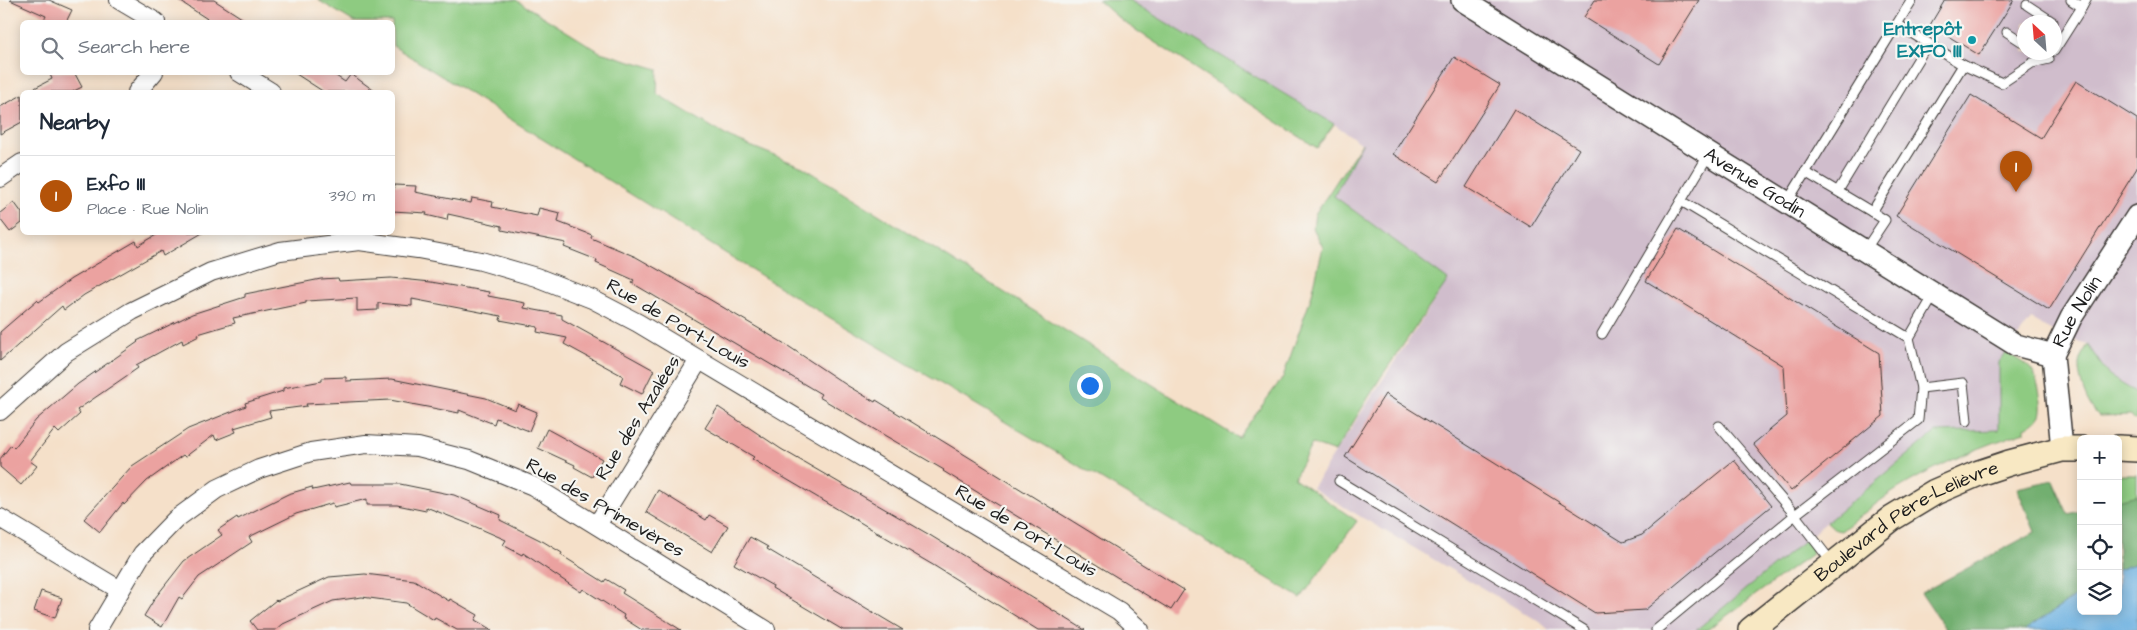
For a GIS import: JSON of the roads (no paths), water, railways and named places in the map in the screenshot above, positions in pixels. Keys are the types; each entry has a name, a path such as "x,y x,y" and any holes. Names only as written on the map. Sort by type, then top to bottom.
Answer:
{"main road":[{"path":"2122,448 2137,449"},
{"name":"Boulevard Père-Lelièvre","path":"1751,630 1892,518 1935,492 1994,468 2072,449"}],"street":[{"path":"120,0 153,20"},
{"name":"Avenue Godin","path":"1462,0 2016,345 2053,356"},
{"path":"139,90 151,75"},
{"path":"243,75 268,90"},
{"path":"0,178 20,164"},
{"name":"Rue Nolin","path":"2072,449 2053,356 2071,318 2137,216"},
{"name":"Rue de Port-Louis","path":"0,410 66,352 132,311 211,272 280,251 359,237 482,261 536,277 592,299 638,323 1119,611 1140,630"},
{"name":"Rue des Azalées","path":"597,524 699,360"},
{"name":"Rue des Primevères","path":"97,630 142,554 176,519 217,489 258,469 311,452 366,444 418,447 469,460 533,486 766,630"},
{"path":"0,518 120,590"}],"lane":[{"path":"1788,202 1912,0"},
{"path":"2062,38 2084,3 2071,0"},
{"path":"2027,5 2042,15"},
{"path":"1897,24 1964,65 2002,83 2039,60"},
{"path":"2062,28 2066,31"},
{"path":"2007,32 2017,38"},
{"path":"1838,191 1928,42"},
{"path":"1872,212 1964,65"},
{"path":"1602,334 1710,153"},
{"path":"1805,172 1885,220 1865,250"},
{"path":"1681,201 1909,338"},
{"path":"1656,630 1794,515 1918,420 1921,388 1909,338 1935,293"},
{"path":"1921,388 1963,382 1967,421"},
{"path":"1719,426 1833,564"},
{"path":"1339,481 1584,630"}],"water":[{"path":"2137,563 2137,630 2025,630 2077,596 2077,615 2122,615 2122,569"}],"place":[{"name":"Entrepôt EXFO III","path":"1972,40"},
{"name":"Exfo III","path":"2016,192"}]}
